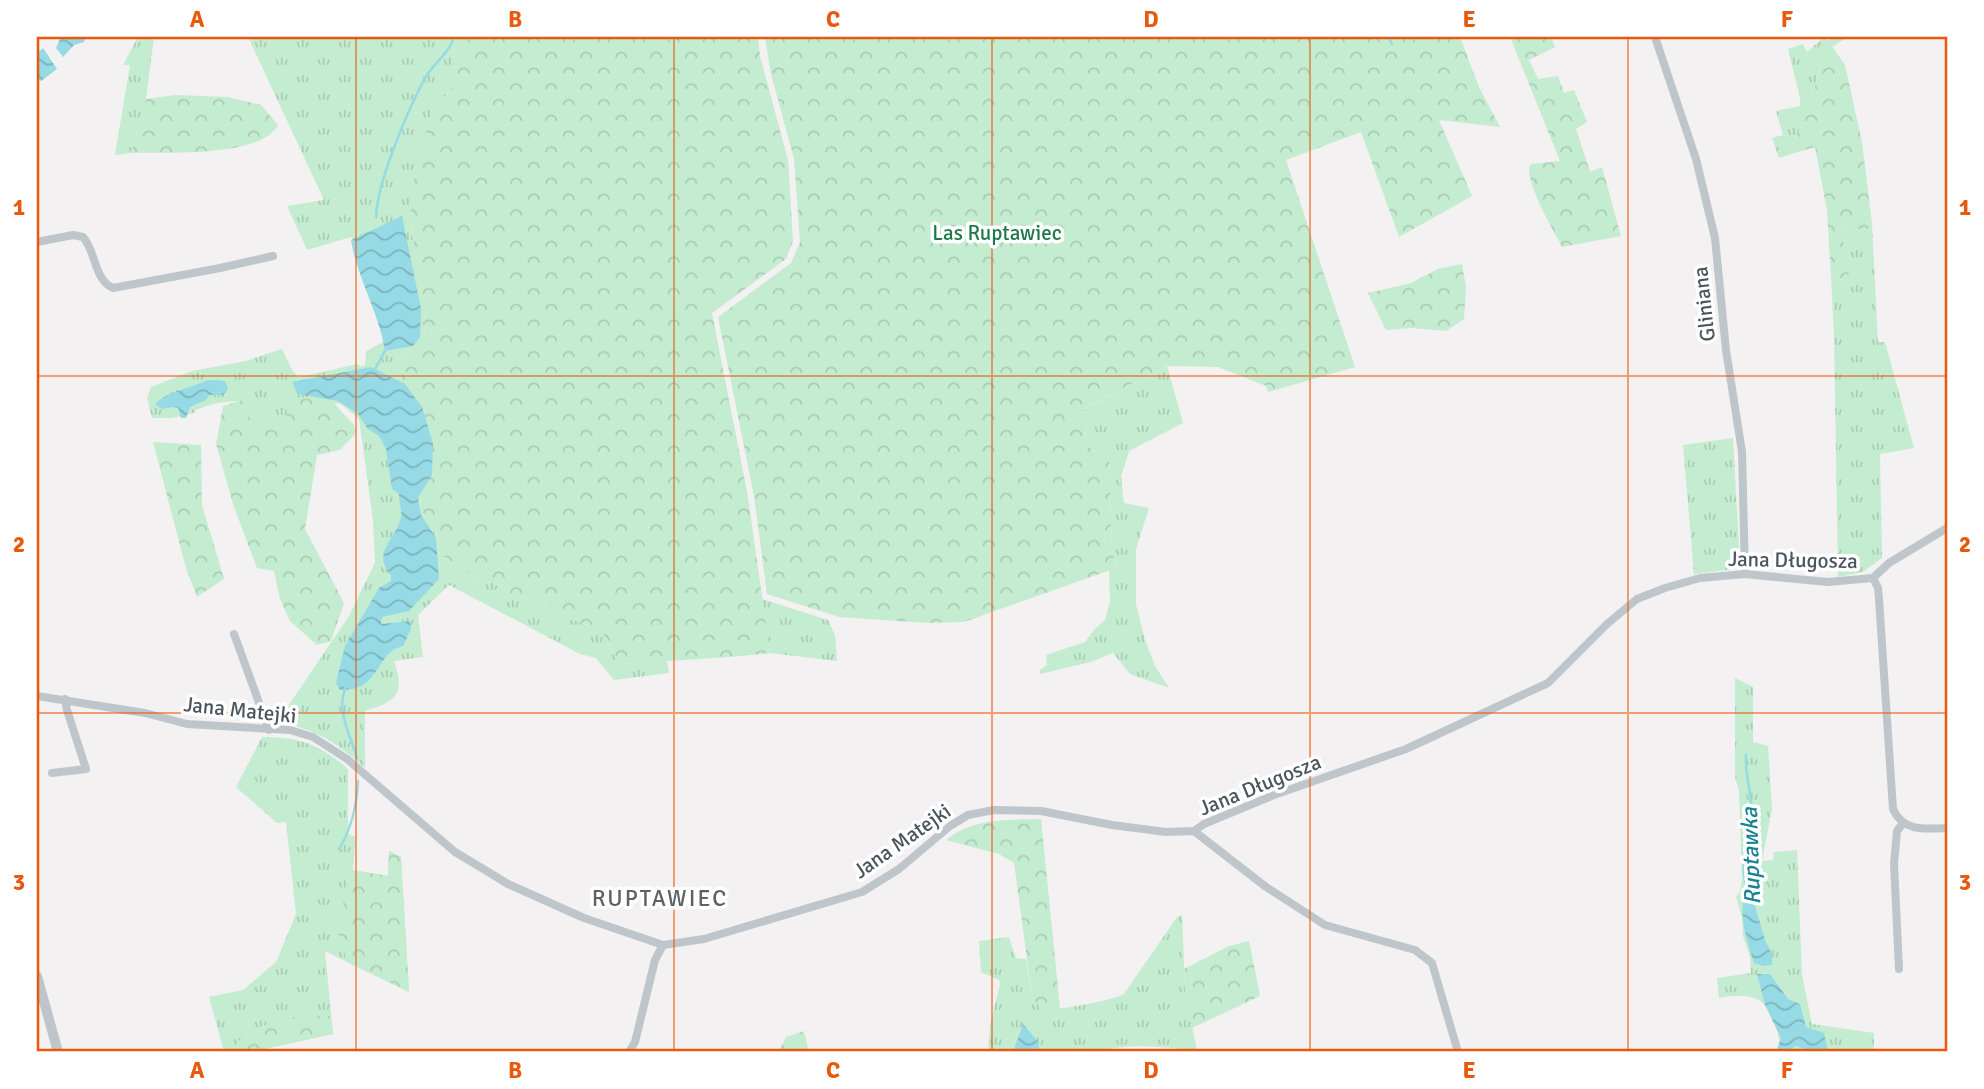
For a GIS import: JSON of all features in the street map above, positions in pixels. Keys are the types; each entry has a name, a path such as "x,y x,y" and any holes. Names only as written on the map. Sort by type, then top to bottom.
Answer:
{"street":[{"name":"Gliniana","path":"1655,37 1696,159 1715,239 1725,341 1742,452 1745,574"},
{"path":"37,242 73,234 83,237 104,282 113,288 273,256"},
{"path":"1873,578 1886,565 1947,528"},
{"name":"Jana Długosza","path":"1194,831 1204,824 1274,795 1406,749 1548,683 1607,624 1637,599 1690,580 1745,574 1828,582 1873,578 1879,599 1891,797 1895,815 1903,823"},
{"path":"234,634 269,730"},
{"name":"Jana Matejki","path":"37,696 145,713 187,724 290,730 321,741 347,759 455,852 508,884 584,918 663,945 704,939 862,892 899,869 950,826 968,815 994,810 1041,811 1112,825 1166,832 1194,831"},
{"path":"52,773 86,769 66,710 65,699"},
{"path":"1899,969 1894,864 1897,831 1903,823 1916,828 1947,828"},
{"path":"1194,831 1266,887 1325,925 1415,950 1432,963 1458,1052"},
{"path":"629,1052 635,1042 655,960 663,945"},
{"path":"37,976 58,1052"}],"green space":[{"path":"138,37 154,37 146,99 131,153 115,155 130,65 123,65"},
{"path":"248,37 480,37 455,44 452,87 430,117 410,222 425,306 424,342 401,357 427,445 419,507 436,529 438,552 471,576 493,583 517,597 546,603 567,618 601,630 620,664 667,660 669,673 614,680 596,658 580,654 449,585 418,615 423,657 394,661 399,682 395,695 384,704 365,711 365,768 325,738 278,721 349,616 375,563 373,520 359,419 341,404 288,398 287,420 262,425 251,424 245,400 217,403 197,409 194,413 172,418 152,418 147,398 151,387 192,371 246,361 282,349 292,370 299,377 358,364 360,367 365,365 366,351 385,341 358,245 351,237 307,250 287,206 324,200"},
{"path":"480,37 758,37 760,56 788,160 793,241 786,259 712,313 748,497 770,653 620,664 601,630 566,618 546,603 517,597 493,583 471,576 438,552 436,529 419,507 427,445 401,357 424,341 425,306 410,222 412,188 430,117 452,87 455,43"},
{"name":"Las Ruptawiec","path":"765,37 1460,37 1479,87 1500,127 1439,120 1472,196 1399,237 1361,132 1286,160 1355,367 1268,392 1266,386 1218,367 1167,366 1083,409 1089,413 1084,443 1109,461 1112,549 1116,568 964,622 928,623 839,617 767,594 754,496 718,317 791,263 800,242 794,159 771,74"},
{"path":"1510,37 1551,37 1555,47 1529,60 1538,79 1558,76 1564,93 1574,90 1587,122 1576,129 1590,172 1602,167 1621,236 1562,247 1536,196 1529,166 1560,161"},
{"path":"1824,37 1828,41 1832,37 1848,37 1824,52 1809,109 1788,155 1779,158 1772,138 1783,135 1776,111 1800,106 1788,49 1803,44 1807,52"},
{"path":"1832,46 1845,65 1862,142 1872,224 1867,230 1841,228 1850,282 1831,276 1827,210 1815,147 1788,155 1809,109 1824,52"},
{"path":"176,95 227,97 261,105 278,125 268,136 233,148 131,153 146,99"},
{"path":"1872,224 1878,342 1885,342 1914,448 1880,454 1882,558 1863,572 1838,577 1831,276 1849,282 1841,228 1867,230"},
{"path":"1462,264 1466,287 1464,319 1446,331 1411,328 1386,330 1368,293 1411,283 1438,269"},
{"path":"1167,366 1183,423 1129,451 1121,477 1124,503 1149,508 1136,549 1136,604 1155,666 1169,688 1130,674 1113,653 1091,662 1040,674 1040,670 1047,665 1046,655 1085,642 1105,620 1110,601 1109,570 1116,567 1112,549 1109,461 1084,443 1089,413 1082,410"},
{"path":"288,397 332,401 354,425 356,433 340,450 317,455 305,529 344,603 331,641 317,645 290,621 280,599 274,571 257,568 234,507 216,444 223,406 245,399 251,424 286,420"},
{"path":"1733,438 1740,566 1694,574 1683,445"},
{"path":"153,442 201,445 202,505 224,579 197,597 186,568"},
{"path":"762,599 828,620 835,635 837,661 770,653"},
{"path":"1735,678 1753,687 1753,742 1768,746 1772,809 1762,861 1773,860 1774,852 1797,850 1802,975 1812,1024 1874,1033 1874,1052 1775,1052 1781,1047 1774,1021 1764,1004 1747,996 1719,998 1717,978 1751,973 1750,957 1736,897 1742,879 1739,791 1735,777"},
{"path":"262,737 287,738 308,744 328,753 348,769 348,834 356,837 353,870 388,876 389,851 401,857 409,992 325,951 333,1034 250,1052 224,1052 209,997 243,990 276,962 296,914 286,822 277,823 236,787"},
{"path":"1041,819 1060,1008 1042,1011 1032,996 1014,863 999,854 946,840 979,824"},
{"path":"389,851 401,857 409,992 347,962 337,927 352,870 388,876"},
{"path":"1182,915 1185,989 1197,1051 1135,1046 1098,1052 988,1052 990,1025 1000,984 999,980 981,972 979,941 1009,937 1016,958 1026,959 1032,996 1055,1007 1071,1007 1124,994 1177,917"},
{"path":"1249,941 1260,996 1192,1028 1184,969 1229,946"},
{"path":"331,1016 333,1034 250,1052 230,1052 248,1030 293,1017"},
{"path":"804,1031 809,1052 778,1052 786,1037"}],"water":[{"path":"61,37 86,37 84,42 74,45 63,57 56,48"},
{"path":"43,48 57,69 41,81 37,80 37,53"},
{"path":"402,216 421,309 420,337 413,346 385,351 351,240"},
{"path":"371,367 405,384 422,407 433,443 432,475 418,498 421,515 436,538 439,579 409,611 382,617 381,624 410,621 411,629 403,646 387,656 363,685 340,690 336,683 345,646 379,588 391,581 383,559 401,517 399,494 392,489 386,449 379,436 367,428 358,414 338,401 298,394 292,382"},
{"path":"208,380 225,381 228,389 223,395 209,395 206,400 190,407 186,418 181,418 178,408 162,409 155,404 173,393"},
{"path":"1747,849 1752,850 1759,862 1758,889 1747,890 1745,885 1743,864"},
{"path":"1745,899 1755,906 1772,954 1772,965 1754,963 1743,921"},
{"path":"1757,974 1770,974 1788,999 1800,1004 1806,1027 1824,1033 1828,1052 1810,1052 1797,1046 1792,1048 1791,1052 1776,1052 1781,1038 1765,1005"},
{"path":"1023,1024 1039,1043 1038,1052 1013,1052"}],"waterway":[{"path":"376,217 387,167 409,110 427,74 448,49 454,37"},
{"path":"1388,37 1392,44"},
{"path":"375,369 385,351"},
{"path":"346,687 343,714 357,758"},
{"name":"Ruptawka","path":"1746,755 1752,815 1750,851"},
{"path":"339,849 353,816 358,781"},
{"name":"Ruptawka","path":"1748,903 1749,889"},
{"name":"Ruptawka","path":"1826,1049 1834,1052"}],"district":[{"name":"RUPTAWIEC","path":"660,898"}]}
